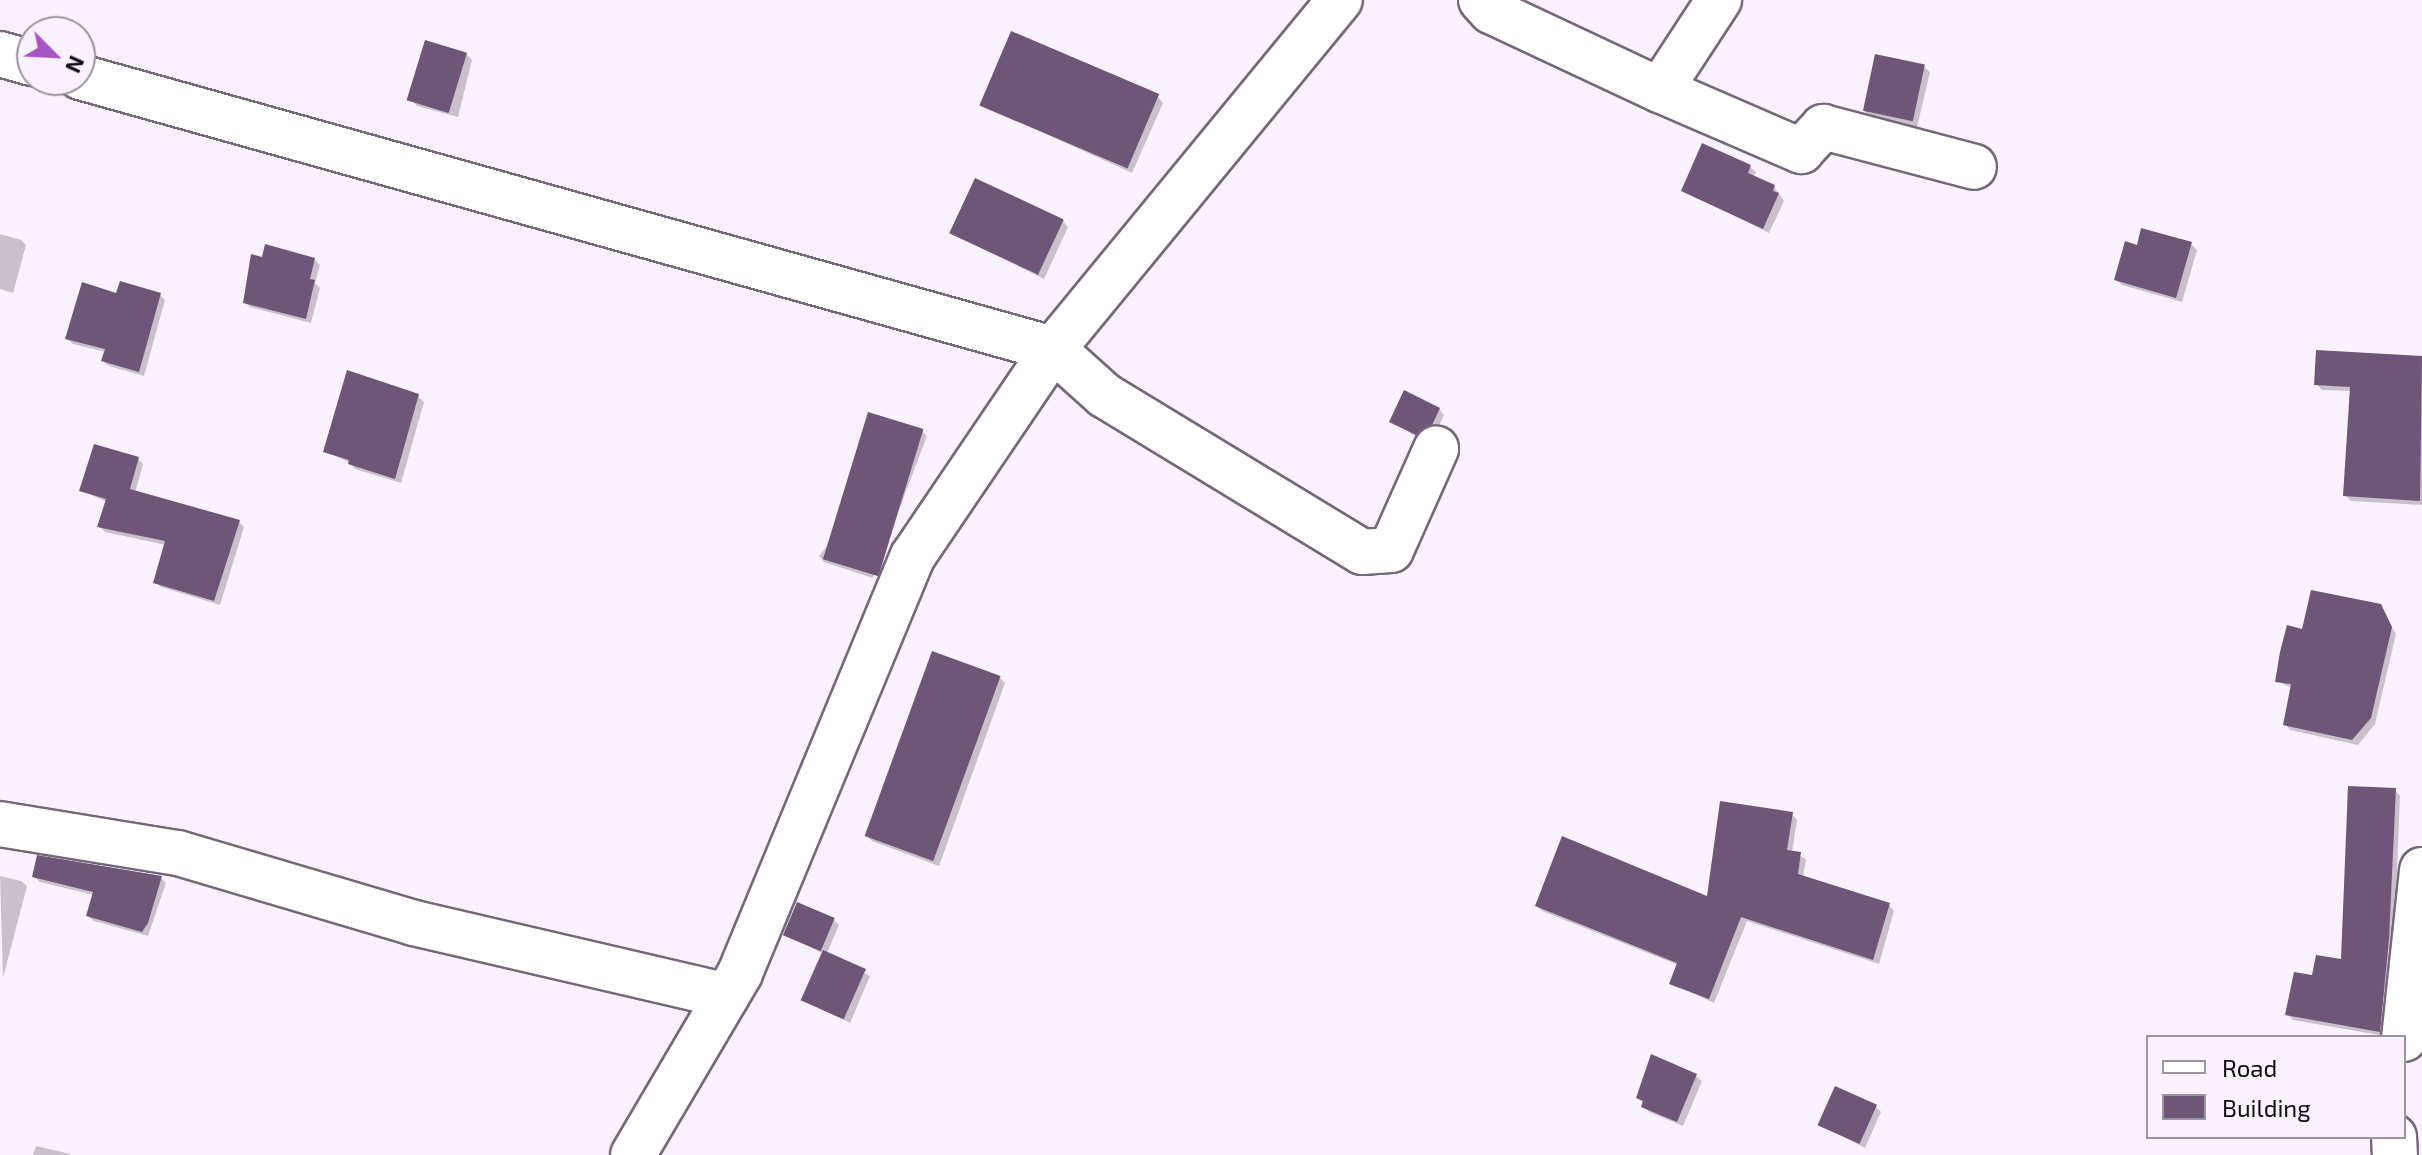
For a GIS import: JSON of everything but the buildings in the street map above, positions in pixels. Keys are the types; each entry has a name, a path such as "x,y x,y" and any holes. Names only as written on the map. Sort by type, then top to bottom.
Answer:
{"street":[{"path":"633,1155 740,973 913,556 1053,349 1340,0"},
{"path":"1481,0 1491,11 1660,90 1801,151 1823,127 1974,167"},
{"path":"1660,90 1719,0"},
{"path":"96,81 1053,349 1104,395 1362,552 1391,550 1436,449"},
{"path":"0,824 178,853 414,923 727,996"},
{"path":"2404,1035 2422,870"}]}
